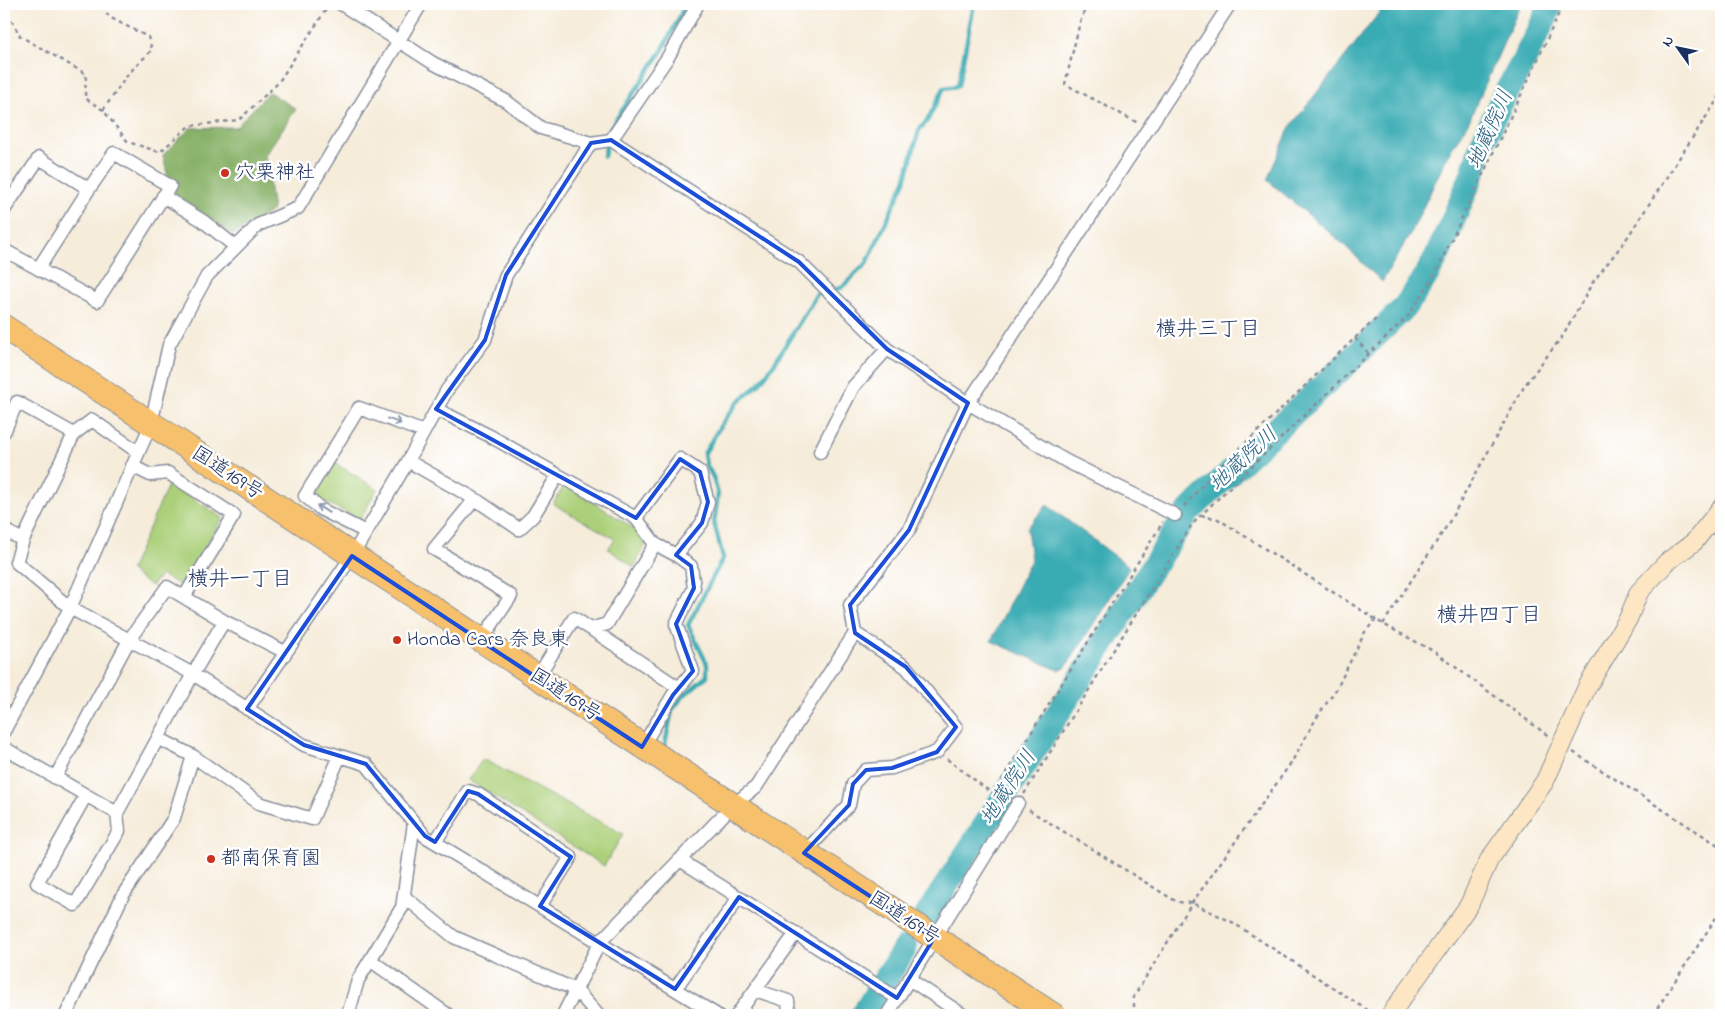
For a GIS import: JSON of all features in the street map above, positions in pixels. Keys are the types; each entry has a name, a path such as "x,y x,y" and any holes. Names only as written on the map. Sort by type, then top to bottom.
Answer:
{"highway":[{"name":"国道169号","path":"4,327 1053,1015"}],"street":[{"path":"341,4 433,63 506,100 541,128 591,142 611,140 799,262 887,349 968,403 1066,461 1172,514"},
{"path":"4,731 70,608 150,424 169,345 207,276 258,225 298,208 421,4"},
{"path":"611,140 668,57 698,4"},
{"path":"564,1015 600,942 732,806 756,787 855,633 850,605 909,530 968,403 1230,4"},
{"path":"247,709 352,556 447,390 485,340 506,275 591,142"},
{"path":"4,250 97,301 170,186 114,153 38,268"},
{"path":"4,210 39,158 89,189"},
{"path":"163,196 203,221 236,248"},
{"path":"820,452 853,387 887,349"},
{"path":"4,432 17,402 74,434"},
{"path":"366,532 322,510 305,496 359,408 424,432"},
{"path":"436,410 490,436 636,518 656,544 691,566 694,588 676,624 693,671 679,688 642,747"},
{"path":"138,452 92,420 74,434 24,540 16,562 70,608 193,674 304,745 366,764 425,836 717,1015"},
{"path":"636,518 680,459 700,472 708,502 702,523 676,555"},
{"path":"408,461 474,499 519,529 533,516 558,475"},
{"path":"132,466 150,475 168,473 234,515 184,597"},
{"path":"474,499 434,549 511,596 481,641"},
{"path":"1390,1015 1469,904 1489,860 1545,781 1588,687 1628,619 1640,592 1667,562 1694,542 1721,508"},
{"path":"4,530 24,540"},
{"path":"591,630 607,624 656,544"},
{"path":"55,778 129,640 167,587 224,621 285,652"},
{"path":"537,678 574,618 679,688"},
{"path":"86,796 37,883 75,905 119,830 117,813 224,621"},
{"path":"804,853 849,805 853,784 866,770 892,768 937,752 956,727 906,667 855,633"},
{"path":"158,738 192,756 259,803 312,819 340,756"},
{"path":"4,748 117,813"},
{"path":"66,1015 123,895 174,818 192,756"},
{"path":"435,842 468,791 478,794 571,856 540,906"},
{"path":"886,1015 1018,803"},
{"path":"402,908 414,823"},
{"path":"680,860 897,998"},
{"path":"675,989 740,897"},
{"path":"348,1015 358,980 408,900 454,937 576,990 592,1012"},
{"path":"737,1015 796,933"},
{"path":"370,960 448,1015"},
{"path":"909,979 963,1015"},
{"path":"755,990 788,1000 789,1015"}],"path":[{"path":"103,110 129,73 152,50 148,37 111,18 106,13 105,4"},
{"path":"4,17 12,21 20,36 86,74 85,98 103,110 128,142 160,152 189,126 239,120 278,83 330,4"},
{"path":"1087,4 1080,22 1065,84 1148,128"},
{"path":"1018,803 1191,526 1408,316 1434,278 1563,4"},
{"path":"1383,624 1448,524 1525,385 1564,334 1593,282 1625,241 1721,94"},
{"path":"993,794 1172,514 1376,319"},
{"path":"1356,339 1370,354"},
{"path":"1201,515 1218,519 1383,624 1435,652 1561,745 1721,847"},
{"path":"1134,1015 1134,996 1192,903 1291,763 1317,717 1337,688 1365,632 1376,619"},
{"path":"937,752 993,794 1018,803 1177,902 1192,903 1232,922 1375,1015"},
{"path":"1653,1015 1721,910"}],"highlighted area":[{"path":"611,140 799,262 887,349 968,403 909,530 850,605 855,633 906,667 956,727 937,752 892,768 866,770 853,784 849,805 804,853 934,938 897,998 739,897 675,989 540,906 571,857 478,794 468,791 435,842 425,836 366,764 304,745 247,709 352,556 642,747 673,695 693,671 676,624 694,588 691,566 676,555 702,523 708,502 700,472 680,459 636,518 436,409 485,340 506,275 591,143"}],"green space":[{"path":"269,92 296,109 265,155 273,210 233,235 171,191 163,155 190,128 236,127"},
{"path":"335,463 377,489 360,520 320,499 318,491"},
{"path":"169,483 223,518 180,585 161,575 151,586 130,571"},
{"path":"565,484 641,533 646,544 634,567 608,549 615,539 553,504"},
{"path":"483,759 623,834 604,866 468,780"}],"water":[{"path":"1386,4 1521,4 1470,119 1447,157 1412,231 1382,282 1343,244 1267,180 1290,127"},
{"path":"1047,505 1130,567 1066,667 1058,670 991,641 1031,560 1027,528"}],"waterway":[{"path":"609,136 611,127 662,51 686,4"},
{"path":"664,749 672,710 683,696 707,676 707,664 688,625 723,558 714,523 718,494 704,454 721,425 738,402 759,384 774,364 817,294 841,288 867,263 905,181 919,130 927,121 944,88 958,86 974,4"},
{"name":"地蔵院川","path":"925,918 1189,511 1354,357 1403,309 1421,284 1433,264 1451,225 1473,173 1482,144 1502,100 1523,62 1550,4"},
{"path":"604,156 607,143"},
{"name":"地蔵院川","path":"863,1015 905,948"}],"place":[{"name":"穴栗神社","path":"225,173"},
{"name":"Honda Cars 奈良東","path":"397,640"},
{"name":"都南保育園","path":"211,859"}],"district":[{"name":"横井三丁目","path":"1208,330"},
{"name":"横井一丁目","path":"240,580"},
{"name":"横井四丁目","path":"1489,616"}]}
